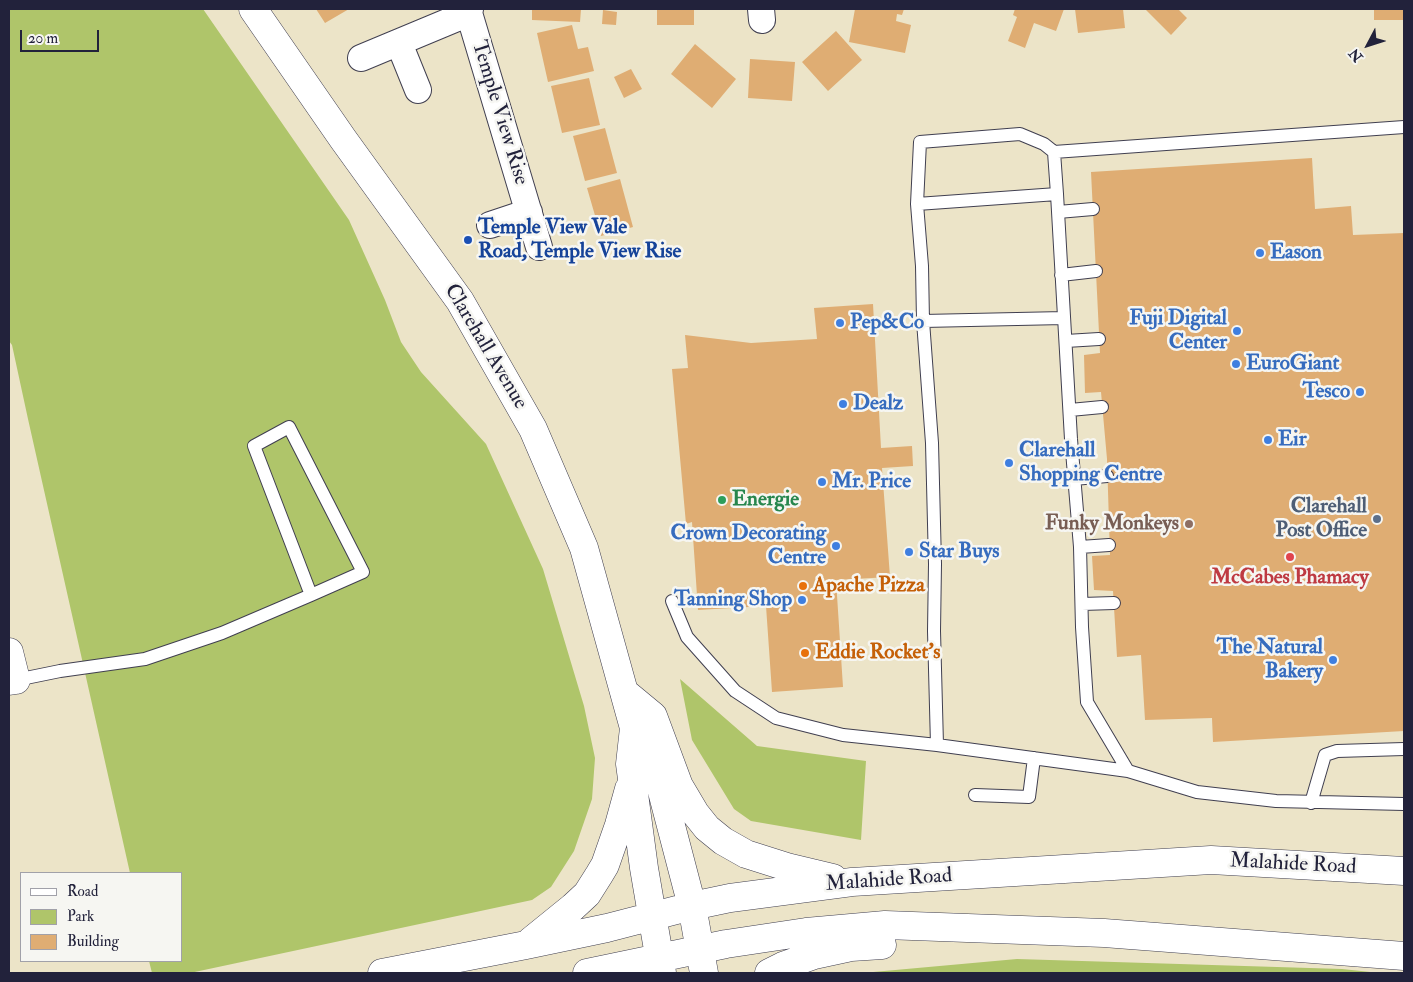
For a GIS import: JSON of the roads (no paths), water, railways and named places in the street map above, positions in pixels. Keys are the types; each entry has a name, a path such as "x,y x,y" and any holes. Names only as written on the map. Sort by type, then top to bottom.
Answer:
{"main road":[{"name":"Clarehall Avenue","path":"253,9 343,139 460,301 533,429 584,548 634,728 653,757 692,906 702,962"},
{"path":"9,652 12,681"},
{"path":"624,692 653,716 679,786 695,813 707,828 723,841 746,854 787,867 852,882"},
{"name":"Clarehall Avenue","path":"634,728 630,764 644,868 661,966"},
{"path":"526,945 587,894 605,865 619,825 632,778"},
{"name":"Malahide Road","path":"382,973 478,965 526,945 607,928 692,906 730,898 852,882 1211,860 1404,870"},
{"name":"Malahide Road","path":"587,973 702,962 726,944 806,932 885,925 1104,933 1404,956"},
{"path":"769,973 782,966 814,955 851,947 917,942 961,928"}],"street":[{"name":"Temple View Rise","path":"361,58 470,11 539,247"},
{"path":"398,43 418,90"},
{"name":"Temple View Rise","path":"490,225 529,212"}],"lane":[{"path":"937,745 934,631 934,509 918,204 920,142 1020,134 1044,144 1054,152 1404,127"},
{"path":"1054,152 1074,479 1080,547 1087,702 1128,771"},
{"path":"918,204 1057,194"},
{"path":"1058,212 1093,209"},
{"path":"1062,275 1096,271"},
{"path":"923,322 1064,318"},
{"path":"1066,341 1099,339"},
{"path":"1070,410 1102,407"},
{"path":"12,681 60,671 145,659 222,633 311,595 363,572 290,427 254,446 311,595"},
{"path":"1074,479 1107,476"},
{"path":"1080,547 1110,545"},
{"path":"672,600 686,637 735,691 776,718 843,735 937,745 1128,771 1198,792 1276,801 1404,804"},
{"path":"1082,604 1114,602"},
{"path":"1311,803 1324,755 1337,751 1404,749"},
{"path":"976,795 1029,797 1034,758"}],"place":[{"name":"Temple View Vale Road, Temple View Rise","path":"468,240"},
{"name":"Eason","path":"1260,253"},
{"name":"Pep&Co","path":"840,323"},
{"name":"Fuji Digital Center","path":"1237,331"},
{"name":"EuroGiant","path":"1236,364"},
{"name":"Tesco","path":"1360,392"},
{"name":"Dealz","path":"843,404"},
{"name":"Eir","path":"1268,440"},
{"name":"Clarehall Shopping Centre","path":"1009,463"},
{"name":"Mr. Price","path":"822,482"},
{"name":"Energie","path":"722,500"},
{"name":"Clarehall Post Office","path":"1377,519"},
{"name":"Funky Monkeys","path":"1189,524"},
{"name":"Crown Decorating Centre","path":"836,546"},
{"name":"Star Buys","path":"909,552"},
{"name":"McCabes Phamacy","path":"1290,557"},
{"name":"Apache Pizza","path":"803,586"},
{"name":"Tanning Shop","path":"802,600"},
{"name":"Eddie Rocket's","path":"805,653"},
{"name":"The Natural Bakery","path":"1333,660"}]}
